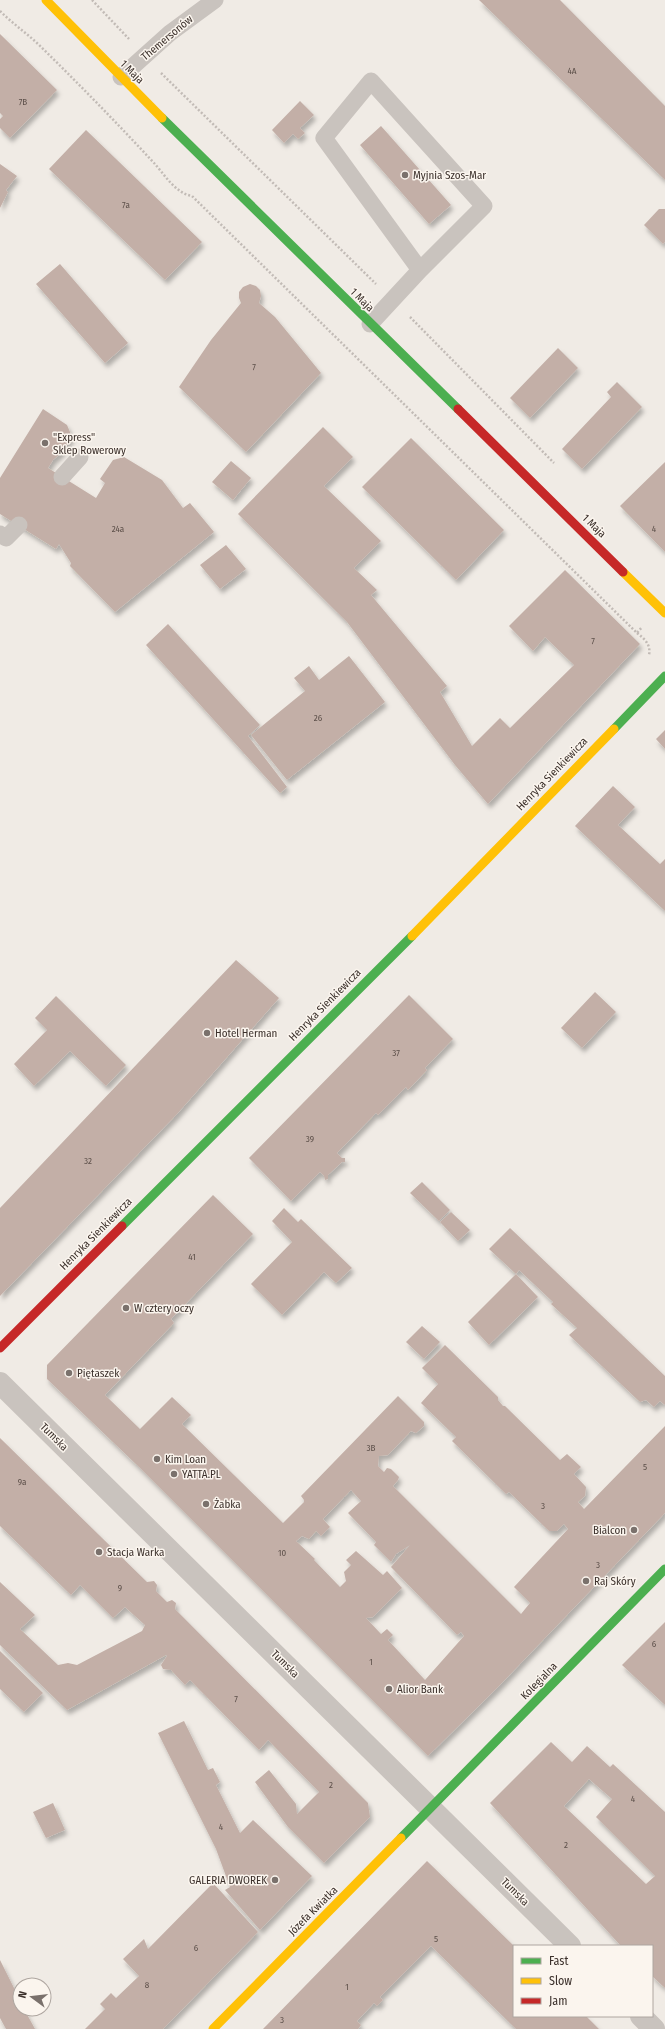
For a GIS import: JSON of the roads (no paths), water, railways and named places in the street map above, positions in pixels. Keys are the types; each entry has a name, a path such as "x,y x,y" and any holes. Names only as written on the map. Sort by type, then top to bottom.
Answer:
{"street":[{"name":"1 Maja","path":"46,0 121,77 370,324 663,611"},
{"name":"Henryka Sienkiewicza","path":"0,1348 438,910 665,676"},
{"name":"Tumska","path":"0,1383 569,1945"},
{"name":"Kolegialna","path":"430,1809 665,1569"},
{"name":"Józefa Kwiatka","path":"213,2029 430,1809"},
{"path":"642,2017 654,2029"}],"lane":[{"name":"Themersonów","path":"121,77 170,32 215,0"},
{"path":"370,324 420,270 484,206 372,81 324,138 420,270"},
{"path":"62,478 80,457"},
{"path":"0,534 6,538 19,525"}],"place":[{"name":"Myjnia Szos-Mar","path":"405,175"},
{"name":"\"Express\" Sklep Rowerowy","path":"45,443"},
{"name":"Hotel Herman","path":"207,1033"},
{"name":"W cztery oczy","path":"126,1308"},
{"name":"Piętaszek","path":"69,1373"},
{"name":"Kim Loan","path":"157,1459"},
{"name":"YATTA.PL","path":"174,1474"},
{"name":"Żabka","path":"206,1504"},
{"name":"Bialcon","path":"634,1530"},
{"name":"Stacja Warka","path":"99,1552"},
{"name":"Raj Skóry","path":"586,1581"},
{"name":"Alior Bank","path":"389,1689"},
{"name":"GALERIA DWOREK","path":"275,1880"}]}
